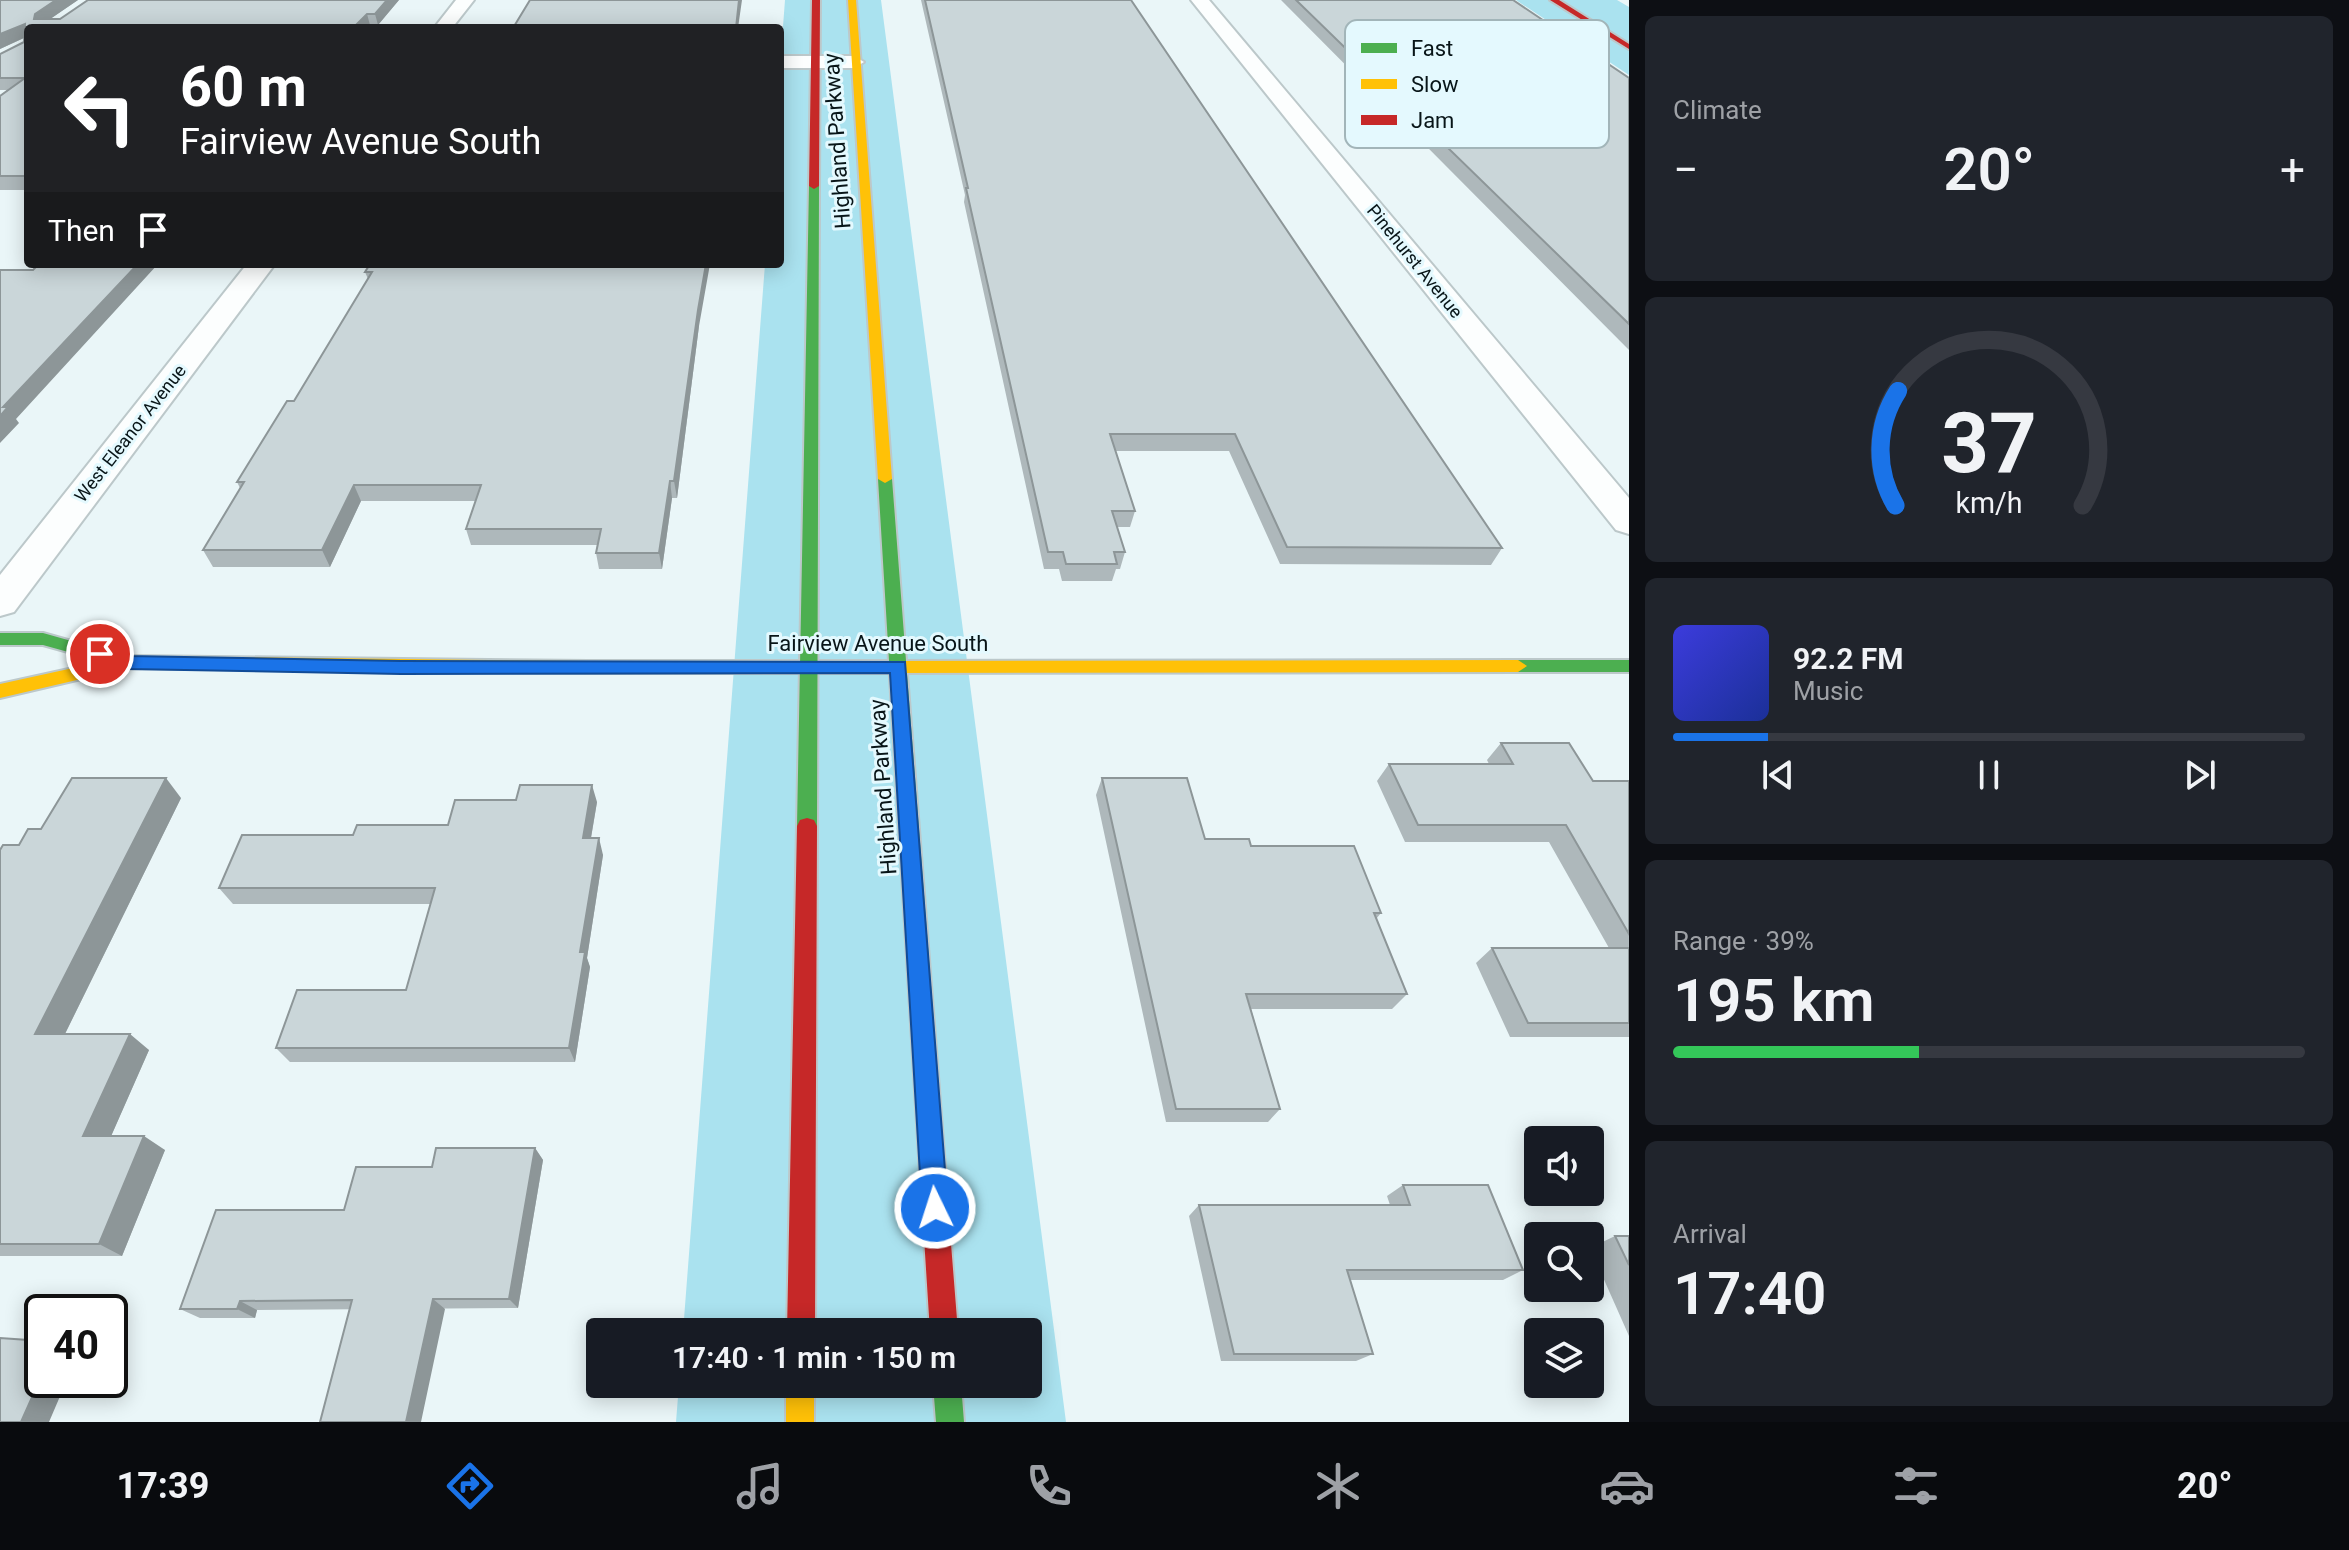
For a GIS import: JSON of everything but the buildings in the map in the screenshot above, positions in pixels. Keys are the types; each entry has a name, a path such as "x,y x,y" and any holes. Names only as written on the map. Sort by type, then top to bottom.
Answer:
{"street":[{"path":"446,24 465,0"},
{"name":"Highland Parkway","path":"801,1318 816,0"},
{"name":"Highland Parkway","path":"852,0 943,1318"},
{"name":"Pinehurst Avenue","path":"1200,0 1629,522"},
{"path":"1554,0 1586,20"},
{"path":"1581,0 1629,29"},
{"path":"1609,34 1629,47"},
{"path":"784,62 854,62"},
{"name":"West Eleanor Avenue","path":"0,602 258,268"},
{"name":"Fairview Avenue South","path":"0,639 43,639 128,662"},
{"name":"Fairview Avenue South","path":"0,691 128,662 401,667 1629,666"},
{"path":"800,1398 800,1422"},
{"path":"948,1398 950,1422"}],"shaded area":[{"path":"785,0 881,0 1066,1422 676,1422 678,1398 1042,1398 1042,1318 684,1318 765,268 784,268"},
{"path":"1516,0 1617,0 1629,7 1629,75 1609,62 1609,20 1546,20"}],"traffic: fast":[{"path":"807,826 814,186"},
{"path":"885,479 935,1206"},
{"path":"0,639 43,639 122,661"},
{"path":"1518,666 1629,666"},
{"path":"948,1398 950,1422"}],"traffic: slow":[{"path":"852,0 885,479"},
{"path":"0,691 128,662 588,667"},
{"path":"885,667 1518,666"},
{"path":"800,1398 800,1422"}],"traffic: jam":[{"path":"814,186 816,0"},
{"path":"1554,0 1586,20"},
{"path":"1609,34 1629,47"},
{"path":"588,667 885,667"},
{"path":"801,1318 807,826"},
{"path":"935,1206 943,1318"}],"route":[{"path":"100,654 128,662 401,667 898,667 935,1208"}]}
